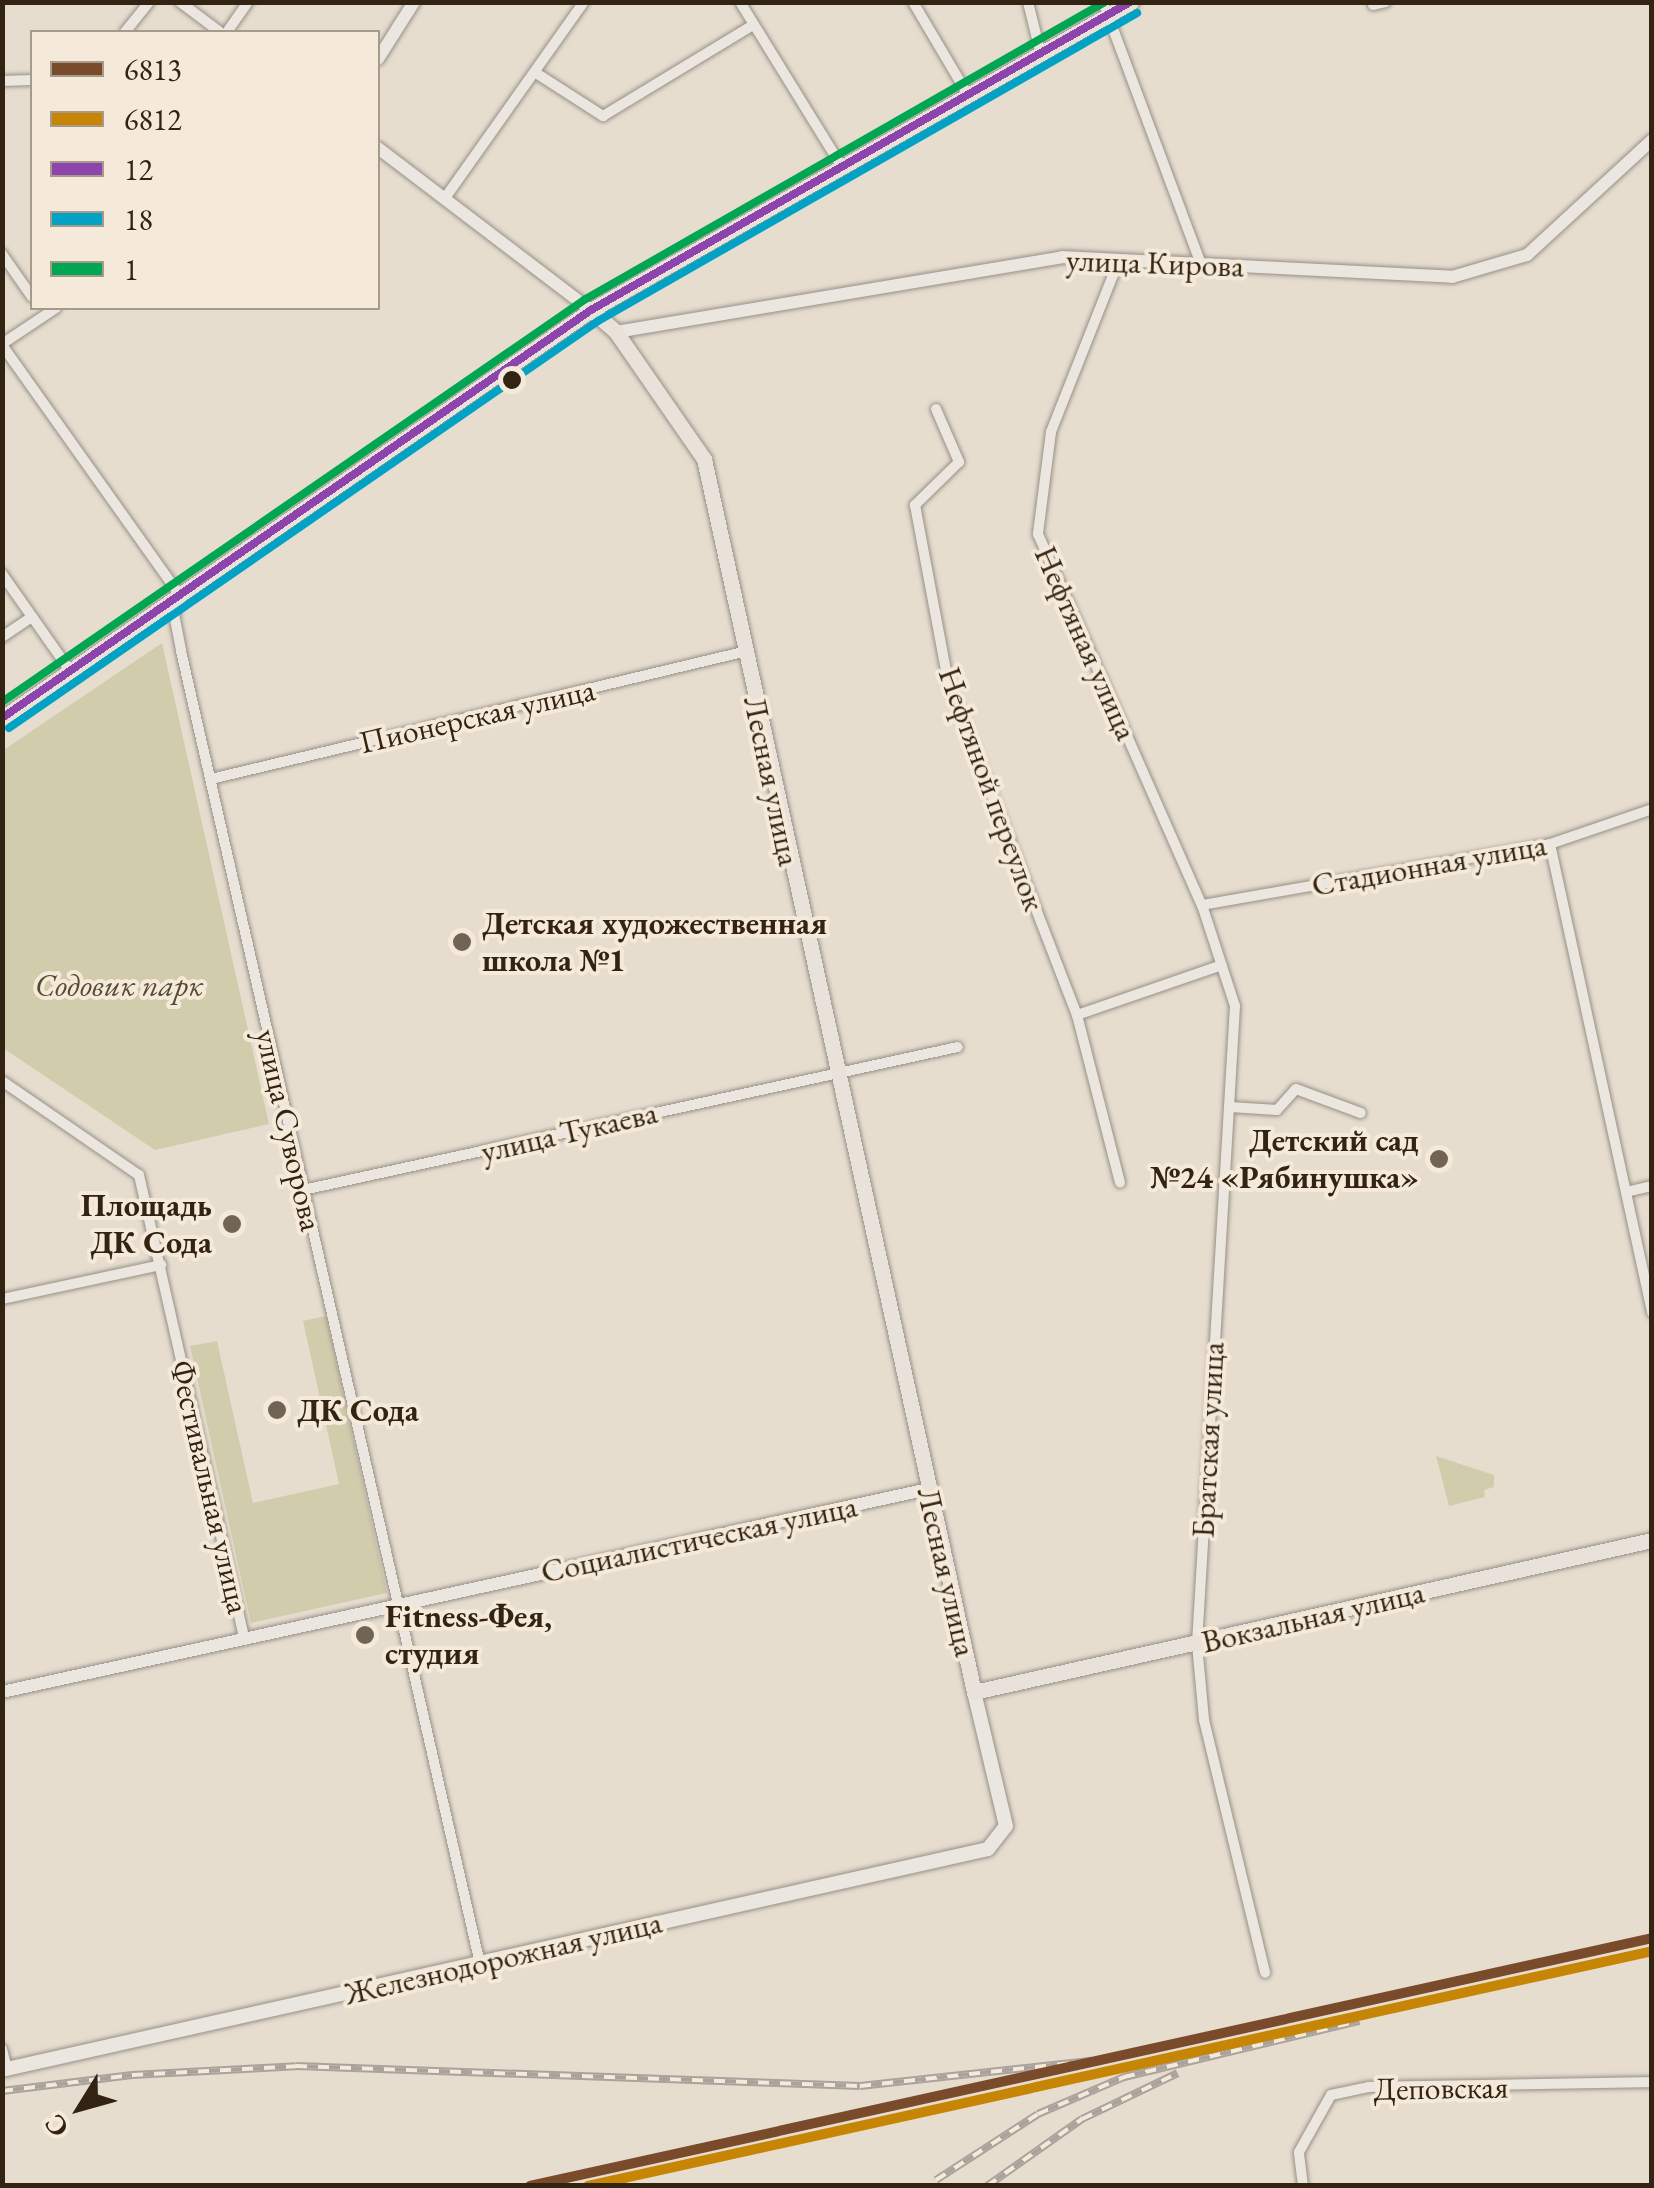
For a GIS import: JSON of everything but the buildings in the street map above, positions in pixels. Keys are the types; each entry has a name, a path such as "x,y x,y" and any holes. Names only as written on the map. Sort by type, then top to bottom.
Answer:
{"main road":[{"path":"2,718 166,613 181,597 591,310 840,164 968,95 1104,9 1131,2"},
{"name":"Лесная улица","path":"591,310 616,332 704,459 928,1490 1006,1826 999,1840"},
{"name":"Вокзальная улица","path":"974,1692 1652,1540"},
{"name":"Железнодорожная улица","path":"5,2069 988,1849 999,1840"}],"street":[{"path":"127,30 149,2"},
{"path":"180,2 220,30"},
{"path":"225,30 248,2"},
{"path":"380,56 414,2"},
{"path":"445,198 584,2"},
{"path":"740,2 840,164"},
{"path":"913,2 968,95"},
{"path":"1028,2 1040,51"},
{"path":"1104,9 1201,264"},
{"path":"536,73 602,116 753,24"},
{"path":"2,82 30,80"},
{"name":"улица Кирова","path":"616,332 1062,257 1452,277 1527,255 1652,140"},
{"name":"Лесная улица","path":"380,149 591,310"},
{"path":"2,254 30,293"},
{"name":"Нефтяная улица","path":"1119,260 1051,432 1038,534 1202,905"},
{"path":"43,311 2,345 181,597"},
{"name":"Нефтяной переулок","path":"936,409 959,462 915,504 948,681 1077,1016 1120,1183"},
{"path":"2,574 72,673"},
{"name":"улица Суворова","path":"166,613 211,779 480,1964"},
{"path":"2,637 32,617"},
{"name":"Пионерская улица","path":"211,779 743,652"},
{"name":"Стадионная улица","path":"1202,905 1550,844 1652,809"},
{"path":"1550,844 1652,1313"},
{"name":"Братская улица","path":"1202,905 1235,1006 1197,1644 1204,1720 1265,1973"},
{"path":"1077,1016 1222,965"},
{"name":"улица Тукаева","path":"302,1190 836,1073 845,1076 958,1048"},
{"name":"Фестивальная улица","path":"2,1081 139,1175 244,1639"},
{"path":"1230,1107 1277,1110 1296,1089 1361,1113"},
{"path":"1626,1192 1652,1186"},
{"path":"2,1299 161,1265"},
{"name":"Социалистическая улица","path":"2,1692 928,1490"},
{"path":"2,2048 5,2069"},
{"name":"Деповская","path":"1302,2186 1299,2152 1331,2095 1368,2087 1652,2082"}],"green space":[{"name":"Содовик парк","path":"162,643 269,1124 155,1150 3,1048 2,751"},
{"path":"326,1316 387,1593 251,1623 190,1346 217,1341 253,1503 339,1484 303,1321"},
{"path":"1436,1456 1494,1475 1494,1487 1484,1490 1485,1497 1449,1506"}],"railway":[{"path":"936,2180 1038,2114 1124,2077 1359,2021"},
{"path":"2,2091 132,2075 296,2066 860,2086 1092,2061"},
{"path":"987,2186 1082,2119 1178,2073"}],"transit line":[{"name":"1","path":"2,702 584,300 1105,2"},
{"name":"12","path":"2,718 591,310 1130,2"},
{"name":"18","path":"9,728 598,321 1137,13"},
{"name":"6813","path":"530,2186 1652,1938"},
{"name":"6812","path":"588,2186 1652,1951"}],"place":[{"name":"Детская художественная школа №1","path":"462,942"},
{"name":"Детский сад №24 «Рябинушка»","path":"1439,1159"},
{"name":"Площадь ДК Сода","path":"232,1224"},
{"name":"ДК Сода","path":"277,1410"},
{"name":"Fitness-Фея, студия","path":"365,1635"}]}
